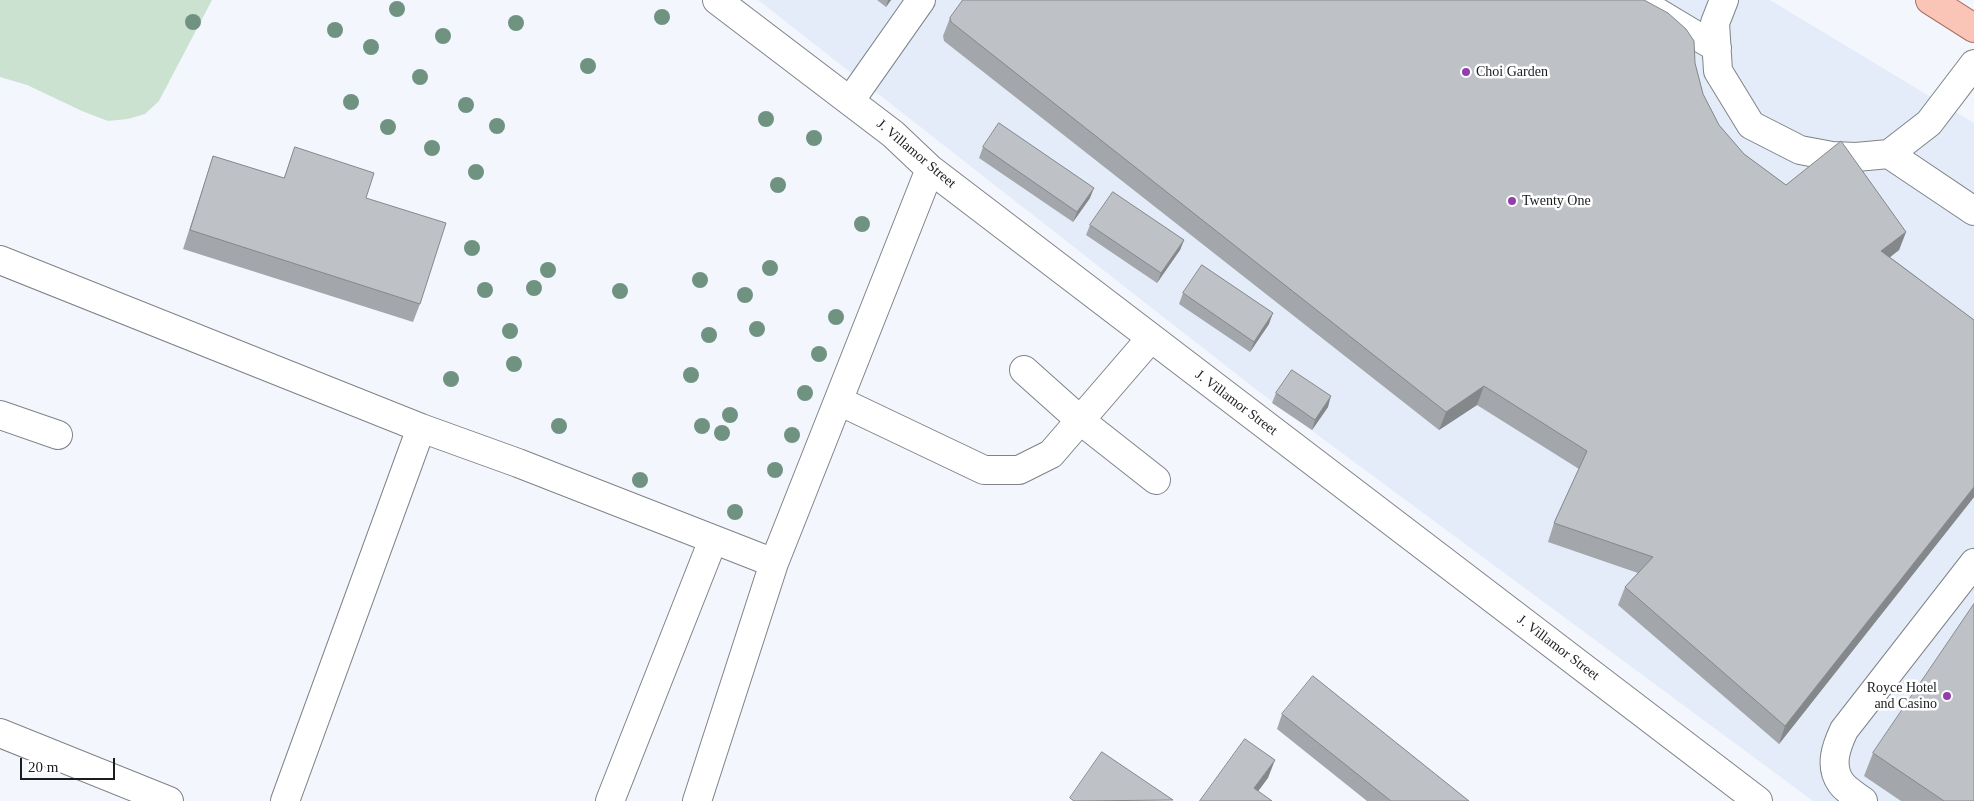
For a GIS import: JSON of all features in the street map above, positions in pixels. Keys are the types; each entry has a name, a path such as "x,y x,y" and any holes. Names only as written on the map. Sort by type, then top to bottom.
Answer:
{"main road":[{"path":"1930,0 1974,28"}],"street":[{"name":"J. Villamor Street","path":"717,0 893,134 930,169 1758,801"},
{"path":"850,101 921,0"},
{"path":"1637,0 1716,48"},
{"path":"1724,0 1715,23 1718,71 1751,125 1800,150 1832,156 1856,157 1889,154 1929,124 1974,64"},
{"path":"1889,154 1974,211"},
{"path":"697,801 774,564 930,169"},
{"path":"0,260 421,428 518,463 774,564"},
{"path":"839,400 984,470 1019,470 1051,454 1151,338"},
{"path":"1024,370 1081,420 1156,480"},
{"path":"0,415 58,435"},
{"path":"285,801 421,428"},
{"path":"610,801 713,540"},
{"path":"1863,801 1841,784 1834,768 1836,747 1844,730 1974,563"},
{"path":"0,733 124,793 169,801"}],"shaded area":[{"name":"Royce Hotel and Casino","path":"758,0 1770,0 1974,123 1974,801 1813,801 1258,391"}],"green space":[{"path":"0,0 212,0 159,101 145,114 128,119 108,121 27,85 0,77"}],"building":[{"name":"Royce Hotel and Casino","path":"963,0 1644,0 1668,13 1686,29 1694,41 1695,63 1703,94 1719,125 1744,154 1786,185 1841,141 1906,232 1881,251 1974,320 1974,487 1785,726 1625,587 1653,557 1554,523 1587,451 1484,386 1446,412 951,22 950,18"},
{"path":"999,123 1094,188 1077,212 983,147"},
{"path":"295,147 374,173 366,198 446,223 420,304 190,230 213,156 284,178"},
{"path":"1113,192 1184,240 1161,273 1090,225"},
{"path":"1202,265 1273,313 1254,342 1183,293"},
{"path":"1292,370 1331,396 1315,420 1276,393"},
{"name":"Royce Hotel and Casino","path":"1974,604 1974,801 1944,801 1873,753"},
{"path":"1313,676 1469,801 1391,801 1282,714"},
{"path":"1245,739 1275,760 1254,788 1272,801 1200,801"},
{"path":"1102,752 1173,800 1074,801 1070,798"}],"place":[{"name":"Choi Garden","path":"1466,72"},
{"name":"Twenty One","path":"1512,201"},
{"name":"Royce Hotel and Casino","path":"1947,696"}]}
